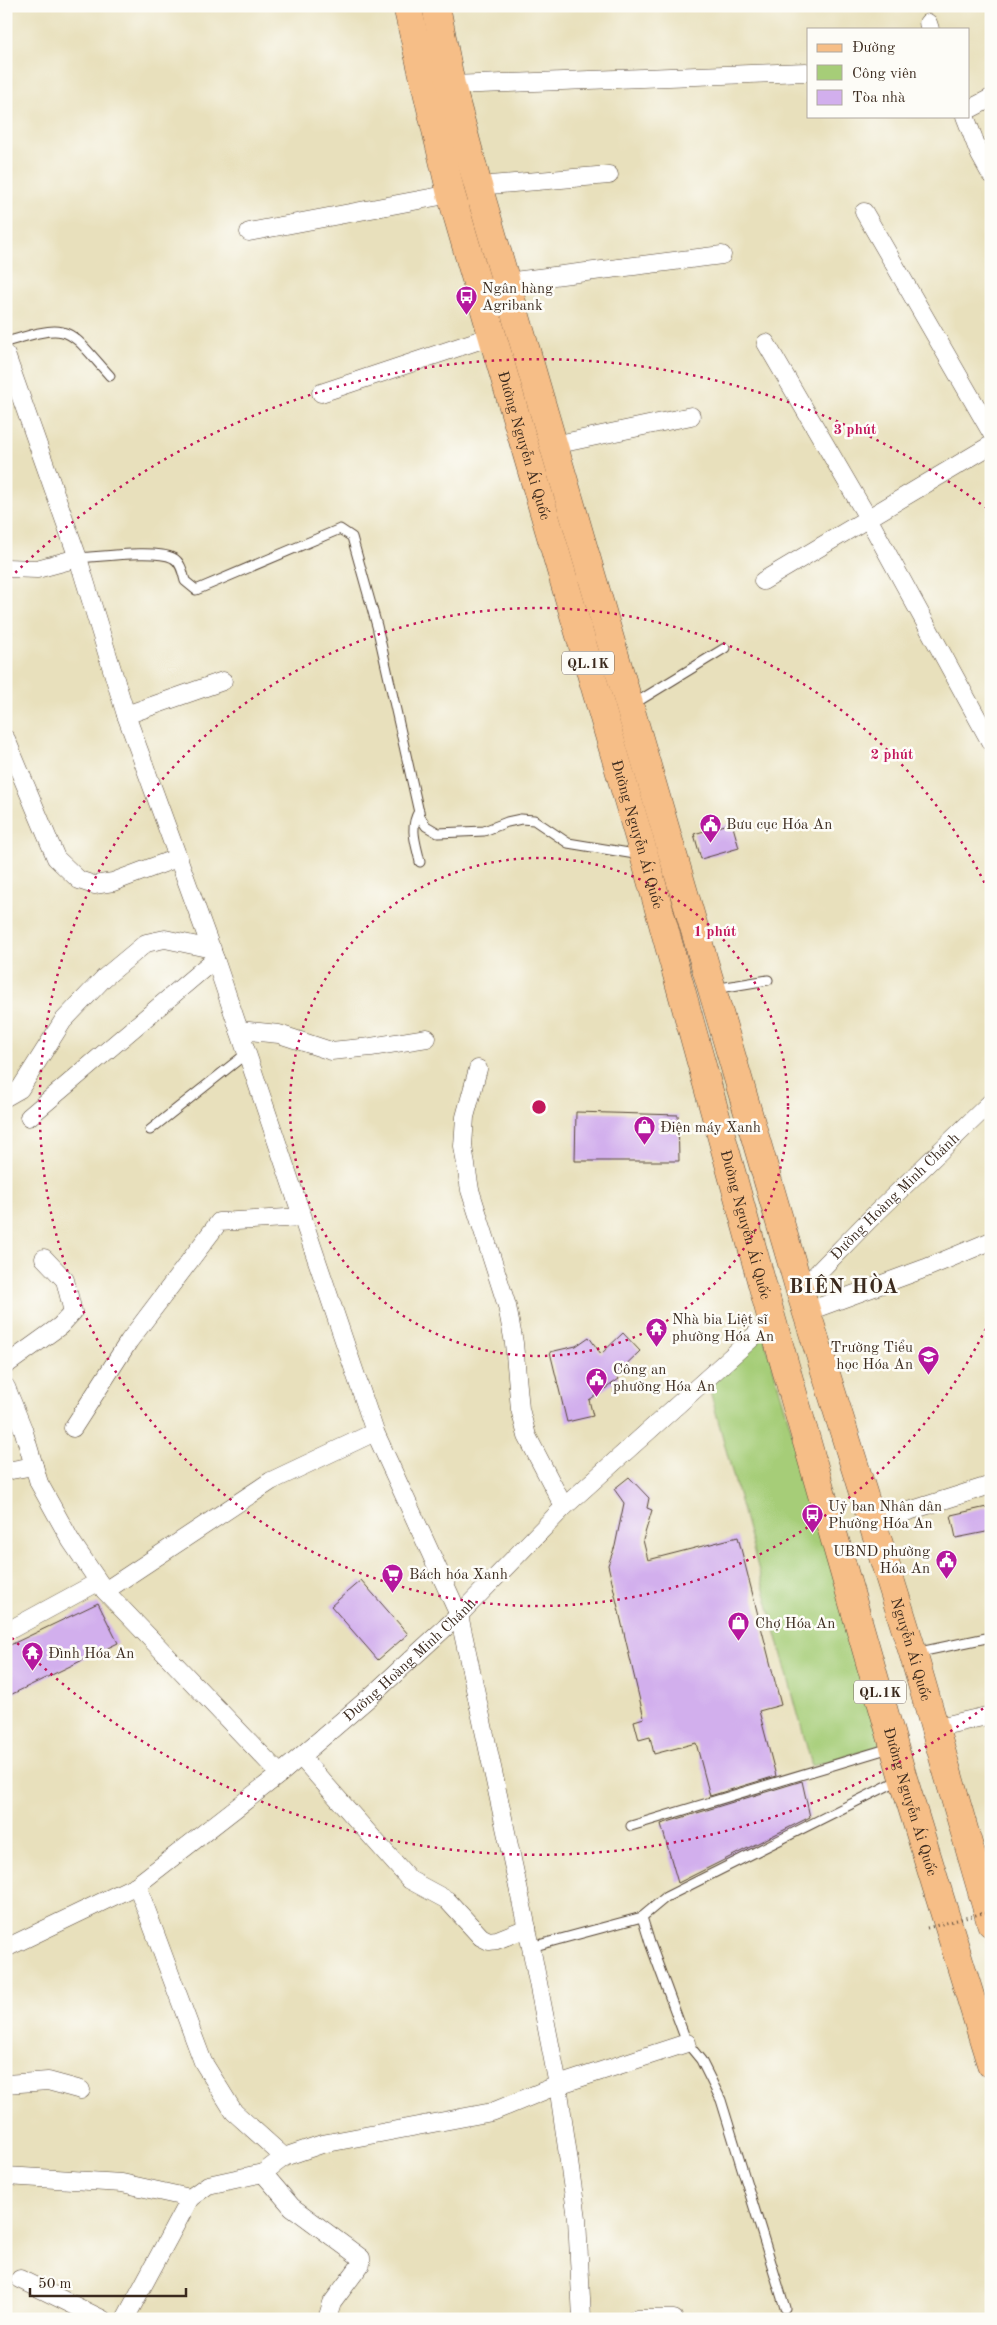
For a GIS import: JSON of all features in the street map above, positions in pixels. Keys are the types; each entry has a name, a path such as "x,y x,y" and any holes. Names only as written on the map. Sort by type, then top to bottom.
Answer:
{"main road":[{"name":"Đường Nguyễn Ái Quốc","path":"407,6 450,194 644,855 772,1320 896,1746 903,1778 991,2064"},
{"name":"Đường Nguyễn Ái Quốc","path":"436,6 451,85 478,186 803,1302"},
{"path":"492,336 519,326"},
{"path":"772,1320 803,1302"},
{"name":"Nguyễn Ái Quốc","path":"803,1302 913,1654 991,1923"}],"street":[{"path":"451,85 806,72"},
{"path":"970,109 991,98"},
{"path":"966,118 980,155 991,175"},
{"path":"478,186 609,175"},
{"path":"249,232 450,194"},
{"path":"864,212 991,432"},
{"path":"506,282 722,255"},
{"path":"321,393 492,336"},
{"path":"766,343 868,518 991,743"},
{"path":"8,365 78,558 126,715 177,858 214,954 375,1432 459,1615 527,1928 558,2085 577,2218 582,2319"},
{"path":"554,445 691,416"},
{"path":"763,581 991,445"},
{"path":"6,568 37,569 78,558"},
{"path":"126,715 224,681"},
{"path":"8,749 56,858 79,880 94,885 113,882 177,858"},
{"path":"6,1098 20,1090 63,1020 104,978 146,943 165,939 214,954"},
{"path":"29,1117 214,954"},
{"path":"239,1030 279,1034 331,1051 427,1038"},
{"path":"478,1069 465,1117 463,1146 470,1190 507,1306 514,1343 520,1409 527,1436 564,1507"},
{"name":"Đường Hoàng Minh Chánh","path":"803,1302 869,1220 991,1102"},
{"path":"73,1428 129,1341 219,1222 303,1217"},
{"path":"803,1302 926,1268 991,1241"},
{"path":"6,1365 60,1326 73,1312 65,1280 44,1258"},
{"name":"Đường Hoàng Minh Chánh","path":"6,1948 137,1885 301,1757 459,1615 564,1507 772,1320"},
{"path":"6,1387 23,1429 44,1491 71,1541 102,1587 280,1774"},
{"path":"6,1632 102,1587 271,1481 375,1432"},
{"path":"6,1472 34,1466"},
{"path":"871,1523 991,1485"},
{"path":"934,1728 991,1715"},
{"path":"301,1757 410,1880 447,1900 480,1937 489,1941 497,1940 527,1928"},
{"path":"137,1885 203,2062 234,2112 284,2157"},
{"path":"125,2319 190,2198 208,2184 263,2173 284,2157 322,2144 492,2112 558,2085 687,2043"},
{"path":"6,2084 48,2081 81,2090"},
{"path":"263,2173 292,2207 362,2260 332,2303 327,2319"},
{"path":"6,2176 122,2183 190,2198"},
{"path":"20,2279 102,2319"},
{"path":"636,2319 674,2319"}],"lane":[{"path":"6,342 46,330 63,331 73,335 110,376"},
{"path":"78,558 160,554 174,558 183,570 185,581 196,590 340,529 352,537 377,626 419,811 426,826 438,834 484,831 521,819 534,820 568,843 644,855"},
{"path":"630,707 725,648"},
{"path":"419,811 413,821 413,830 420,862"},
{"path":"711,990 768,980"},
{"path":"150,1130 247,1053"},
{"path":"913,1654 991,1637"},
{"path":"631,1826 896,1746"},
{"path":"531,1947 642,1917 666,1897 903,1778"},
{"path":"642,1917 687,2043 701,2060 721,2100 786,2308"}],"path":[{"path":"927,1928 991,1911"}],"green space":[{"path":"764,1336 883,1745 812,1766 709,1387"}],"building":[{"name":"Bưu cục Hóa An","path":"732,823 739,848 701,859 694,834"},
{"name":"Điện máy Xanh","path":"576,1112 678,1115 679,1161 575,1161"},
{"name":"Công an phường Hóa An","path":"623,1333 640,1351 616,1374 619,1379 589,1400 593,1416 567,1422 550,1352 576,1346 589,1337 601,1354"},
{"path":"629,1477 649,1498 647,1508 652,1510 643,1540 648,1560 738,1537 781,1705 759,1711 776,1776 710,1796 696,1743 654,1754 650,1737 639,1740 634,1721 644,1718 608,1565 615,1546 624,1503 614,1489"},
{"path":"991,1506 991,1531 956,1538 951,1515"},
{"path":"361,1580 408,1634 378,1660 331,1606"},
{"name":"Đình Hóa An","path":"98,1603 118,1643 6,1697 6,1647"},
{"path":"802,1781 810,1817 678,1883 661,1824"}],"place":[{"name":"Ngân hàng Agribank","path":"466,316"},
{"name":"Bưu cục Hóa An","path":"710,843"},
{"name":"Điện máy Xanh","path":"644,1146"},
{"name":"Nhà bia Liệt sĩ phường Hóa An","path":"656,1347"},
{"name":"Trường Tiểu học Hóa An","path":"929,1375"},
{"name":"Công an phường Hóa An","path":"597,1397"},
{"name":"Uỷ ban Nhân dân Phường Hóa An","path":"812,1534"},
{"name":"UBND phường Hóa An","path":"946,1579"},
{"name":"Bách hóa Xanh","path":"393,1593"},
{"name":"Chợ Hóa An","path":"739,1642"},
{"name":"Đình Hóa An","path":"32,1672"}],"district":[{"name":"BIÊN HÒA","path":"844,1286"}]}
